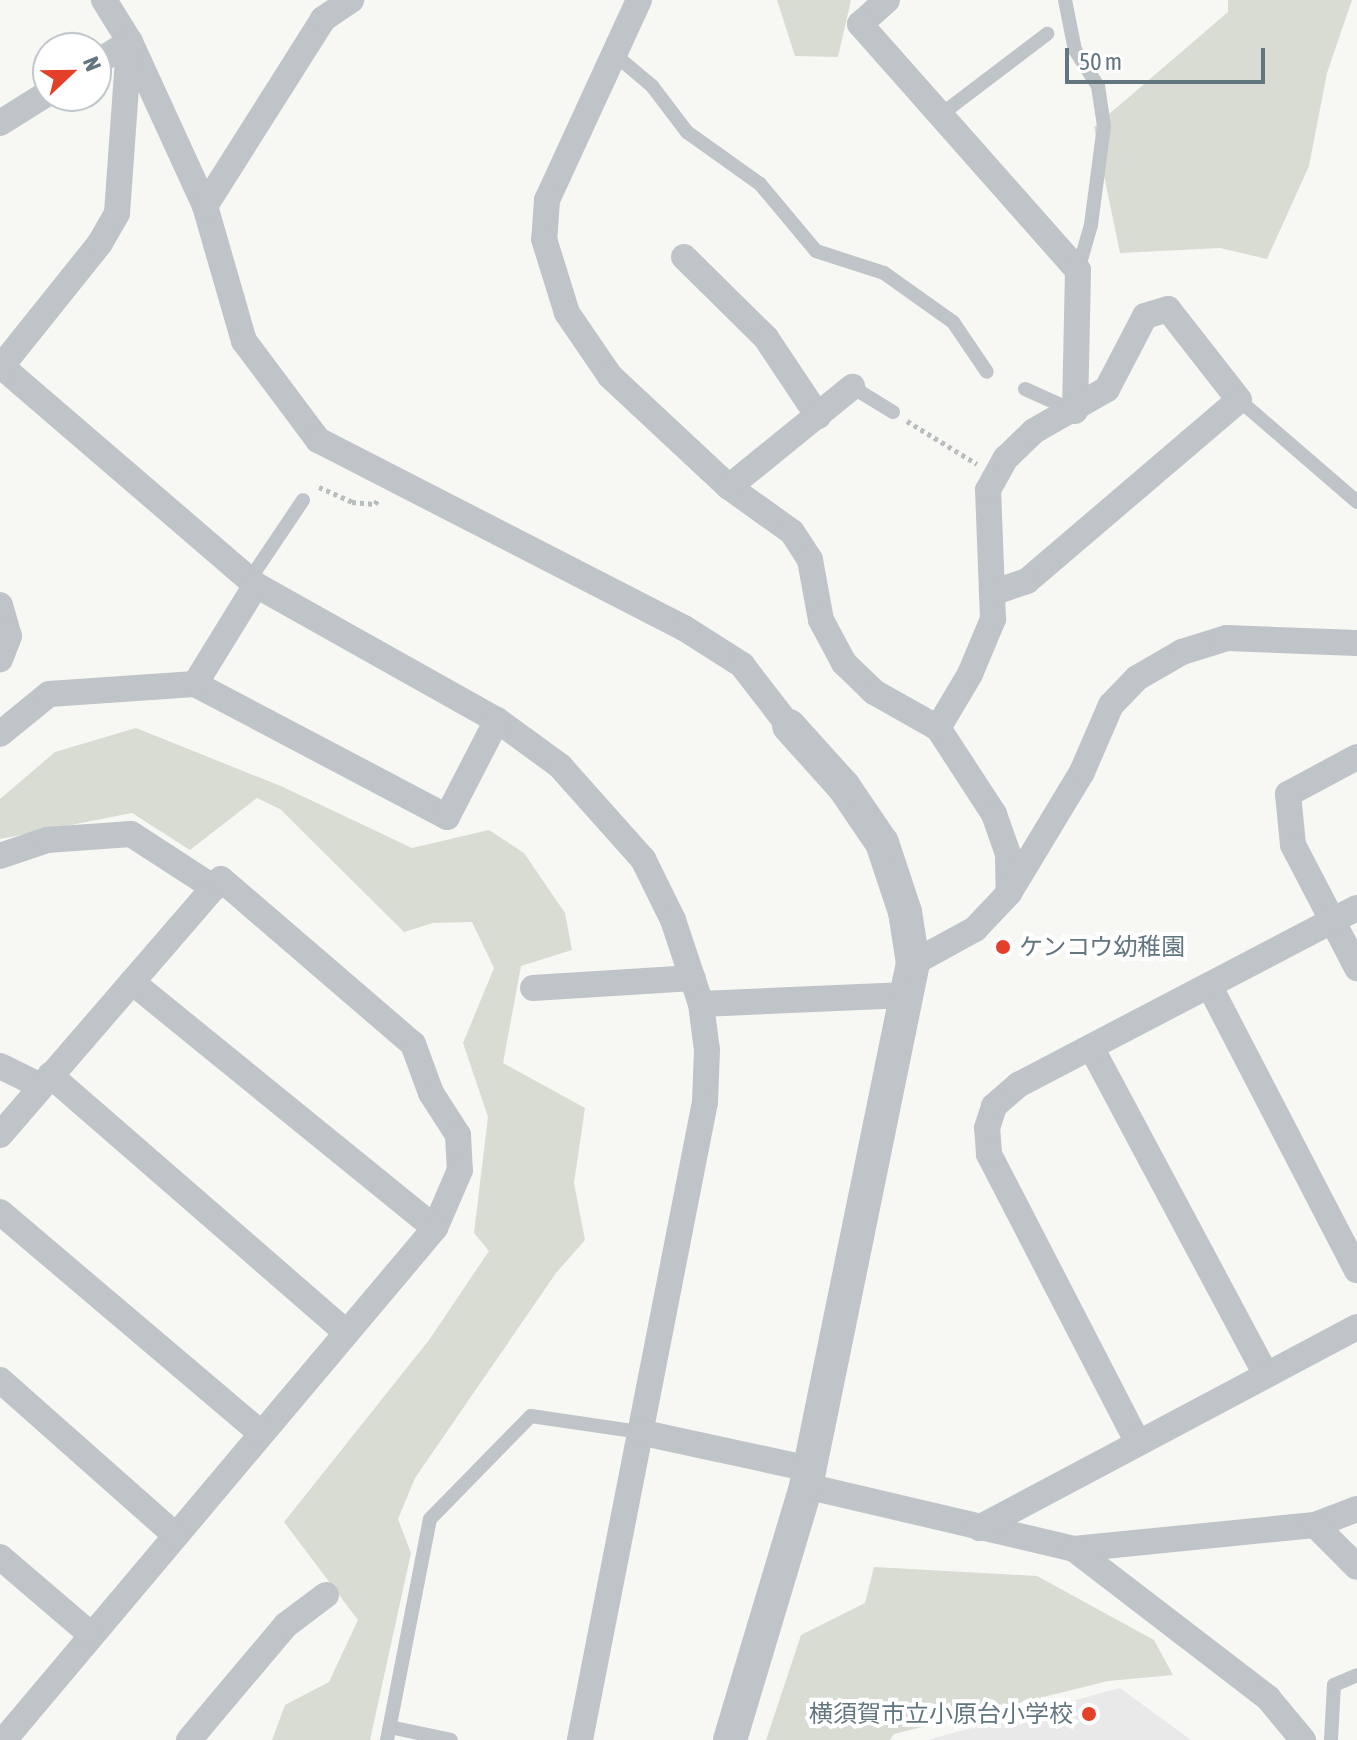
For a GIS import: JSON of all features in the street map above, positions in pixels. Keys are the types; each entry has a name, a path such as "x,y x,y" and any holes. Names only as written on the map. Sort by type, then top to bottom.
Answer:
{"street":[{"path":"104,0 130,42 205,206 230,303 244,341 318,440 391,481 684,628 742,665 789,726 844,787 882,843 905,912 909,979 808,1477 730,1740"},
{"path":"205,206 323,19 351,0"},
{"path":"639,0 547,200 544,239 567,313 610,376 729,487 792,532 810,560 821,620 844,663 874,692 938,728 994,814 1008,854 1009,893"},
{"path":"887,0 860,24 1078,270 1075,411"},
{"path":"112,53 130,42"},
{"path":"130,42 117,213 100,243 1,365 253,582 497,720 560,766 643,859 673,920 701,1004 707,1050 705,1102 580,1740"},
{"path":"0,123 32,103"},
{"path":"684,257 766,338 818,416"},
{"path":"938,728 970,674 993,619 988,490 996,475 1034,431 1075,411 1107,389 1145,316 1168,309 1239,400 1027,581 992,593"},
{"path":"729,487 852,387"},
{"path":"195,684 253,582"},
{"path":"0,605 9,636 0,659"},
{"path":"701,1004 909,979 975,929 1009,893 1082,772 1111,705 1137,678 1182,652 1227,638 1357,643"},
{"path":"0,734 49,694 195,684 447,817 497,720"},
{"path":"1357,757 1288,794 1293,845 1357,968"},
{"path":"0,856 47,840 131,834 214,888"},
{"path":"0,1135 221,879 413,1044 431,1093 458,1135 460,1170 435,1228 3,1736"},
{"path":"1138,1443 989,1154 987,1128 994,1106 1018,1085 1357,908"},
{"path":"533,988 693,978"},
{"path":"132,982 435,1228"},
{"path":"1210,987 1357,1270"},
{"path":"1091,1047 1266,1375"},
{"path":"0,1066 46,1080 346,1332"},
{"path":"0,1212 261,1433"},
{"path":"979,1528 1357,1327"},
{"path":"0,1380 174,1534"},
{"path":"639,1432 808,1477 979,1528 1074,1549 1315,1525 1357,1509"},
{"path":"1315,1525 1357,1567"},
{"path":"1074,1549 1268,1698 1303,1740"},
{"path":"0,1557 90,1634"},
{"path":"189,1740 286,1625 326,1595"}],"lane":[{"path":"1065,0 1075,50 1098,86 1104,126 1091,225 1078,270"},
{"path":"939,116 1047,34"},
{"path":"614,54 652,86 687,132 760,184 816,251 884,273 953,322 987,372"},
{"path":"852,387 893,412"},
{"path":"1025,389 1075,411"},
{"path":"1239,400 1357,502"},
{"path":"253,582 303,500"},
{"path":"451,1740 388,1734 430,1519 531,1416 639,1432"},
{"path":"1331,1740 1334,1685 1357,1675"}],"path":[{"path":"893,412 996,475"},
{"path":"303,500 314,485 352,502 375,504 391,481"}],"shaded area":[{"path":"777,0 851,0 838,57 795,56"},
{"path":"1228,0 1352,0 1327,73 1309,166 1267,259 1220,248 1120,253 1094,127 1228,12"},
{"path":"136,728 283,787 412,848 489,830 524,853 565,913 572,950 521,966 503,1063 585,1108 574,1183 585,1240 556,1273 415,1478 398,1519 411,1553 370,1740 272,1740 285,1705 329,1682 358,1620 284,1522 429,1340 489,1251 474,1233 488,1117 463,1043 494,968 472,922 433,923 404,932 280,809 257,798 190,850 132,813 0,839 0,799 55,752"},
{"path":"874,1567 1037,1576 1154,1640 1173,1675 1108,1681 894,1734 890,1740 766,1740 801,1635 865,1603"},
{"name":"横須賀市立小原台小学校","path":"1120,1688 1191,1740 927,1740"}],"place":[{"name":"ケンコウ幼稚園","path":"1003,947"},
{"name":"横須賀市立小原台小学校","path":"1089,1714"}]}
